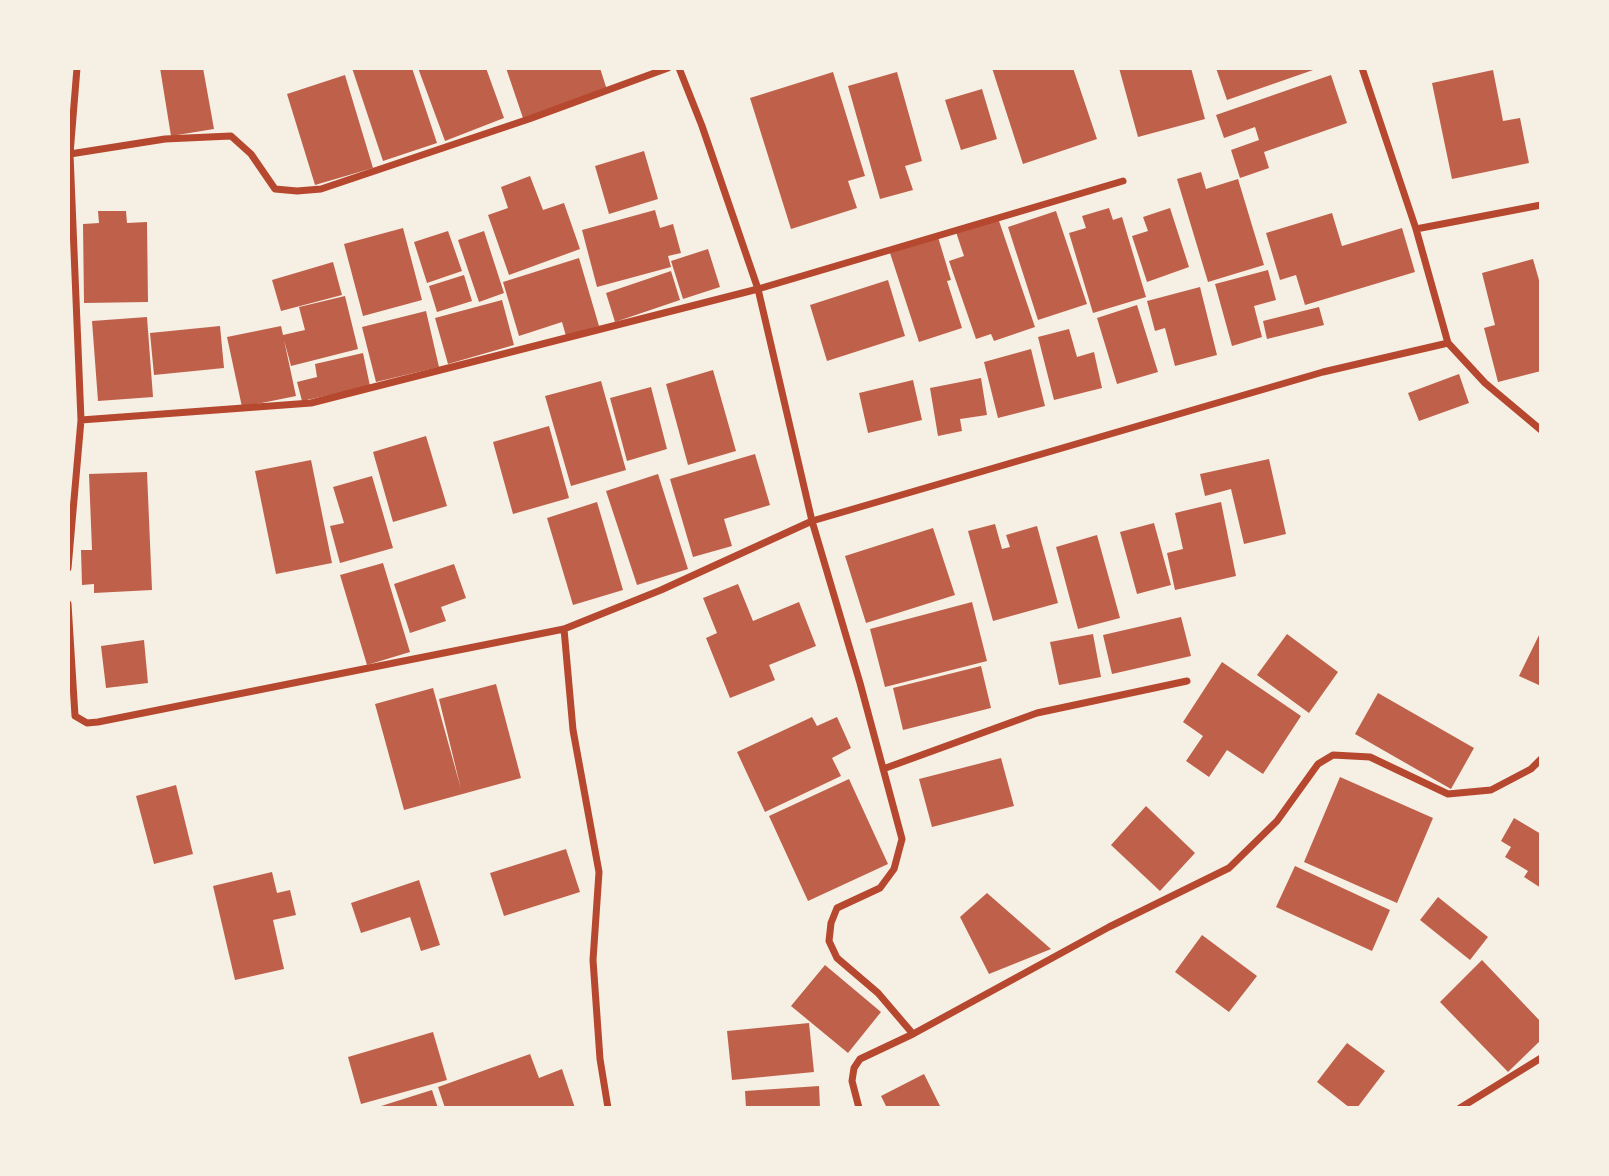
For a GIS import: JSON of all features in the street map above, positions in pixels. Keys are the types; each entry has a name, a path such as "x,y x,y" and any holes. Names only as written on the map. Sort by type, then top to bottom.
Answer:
{"street":[{"path":"68,568 81,421 69,154 77,68"},
{"path":"69,154 165,139 232,136 251,154 275,189 321,189 529,119 668,68"},
{"path":"679,68 702,126 758,289 812,521 902,839 894,869 880,888 837,908 831,923 829,941 837,958 878,993 913,1034"},
{"path":"1362,68 1416,229 1448,343 1485,383 1541,430"},
{"path":"81,421 311,403 758,289 1123,181"},
{"path":"1416,229 1541,205"},
{"path":"68,604 75,716 87,723 564,629 661,590 812,521 1323,372 1448,343"},
{"path":"564,629 573,730 599,872 593,960 600,1059 608,1108"},
{"path":"883,769 1037,713 1187,681"},
{"path":"859,1108 852,1081 854,1068 860,1059 913,1034 1109,927 1229,868 1277,821 1318,764 1333,755 1370,757 1448,794 1491,790 1531,769 1541,759"},
{"path":"1460,1108 1541,1058"}],"building":[{"path":"160,68 203,68 214,129 171,136"},
{"path":"352,68 412,68 437,143 383,161"},
{"path":"418,68 486,68 504,118 445,141"},
{"path":"506,68 600,68 607,90 523,118"},
{"path":"992,68 1073,68 1097,139 1023,164"},
{"path":"1119,68 1191,68 1205,119 1138,137"},
{"path":"1216,68 1316,68 1316,69 1227,100"},
{"path":"1493,70 1503,121 1520,118 1529,163 1452,179 1432,83"},
{"path":"833,72 865,176 848,181 857,208 791,229 750,98"},
{"path":"897,72 922,161 905,166 913,190 880,199 848,86"},
{"path":"345,75 373,168 315,185 287,94"},
{"path":"1331,75 1347,123 1264,152 1269,168 1240,178 1231,150 1259,140 1255,127 1224,138 1216,115"},
{"path":"982,89 997,139 961,150 945,100"},
{"path":"644,151 658,199 609,214 595,166"},
{"path":"1201,172 1206,189 1238,179 1264,265 1208,282 1177,179"},
{"path":"530,176 543,210 564,203 580,249 509,275 488,215 508,208 501,187"},
{"path":"1109,208 1113,220 1122,217 1146,297 1093,313 1069,233 1086,228 1082,216"},
{"path":"1170,208 1189,267 1147,282 1132,236 1148,231 1143,217"},
{"path":"655,210 660,228 673,224 681,253 668,256 671,267 597,287 582,230"},
{"path":"98,211 126,211 127,223 147,222 148,302 84,303 83,224 99,223"},
{"path":"1056,211 1087,304 1038,320 1008,227"},
{"path":"1332,213 1342,246 1402,228 1415,272 1305,305 1296,275 1280,280 1266,233"},
{"path":"998,218 1035,327 994,341 991,334 976,339 949,261 964,256 956,232"},
{"path":"403,228 422,300 363,316 344,244"},
{"path":"448,231 462,271 427,283 414,242"},
{"path":"484,231 504,293 479,302 458,240"},
{"path":"938,237 951,280 947,281 962,328 919,342 890,253"},
{"path":"708,249 720,287 683,299 671,261"},
{"path":"579,258 599,326 566,336 562,322 519,336 503,282"},
{"path":"1533,259 1541,287 1541,371 1498,382 1484,328 1495,325 1482,273"},
{"path":"333,262 342,295 281,311 272,280"},
{"path":"1268,270 1276,300 1254,306 1262,337 1232,346 1215,284"},
{"path":"671,271 680,300 615,322 606,293"},
{"path":"464,275 472,301 437,312 429,286"},
{"path":"888,280 905,336 827,361 810,305"},
{"path":"1200,287 1217,355 1175,366 1165,328 1155,331 1147,301"},
{"path":"345,296 358,349 291,366 284,340 296,396 242,407 227,337 281,326 283,335 305,330 299,307"},
{"path":"502,300 514,345 448,364 435,318"},
{"path":"1137,305 1158,372 1117,384 1097,318"},
{"path":"1319,307 1324,325 1267,339 1263,321"},
{"path":"426,311 439,367 376,382 362,327"},
{"path":"147,317 153,397 98,401 92,321"},
{"path":"220,326 224,368 154,375 150,333"},
{"path":"1069,329 1077,357 1094,352 1102,388 1054,400 1038,337"},
{"path":"1031,349 1045,406 998,418 984,362"},
{"path":"363,353 370,386 302,401 297,382 317,377 315,364"},
{"path":"713,370 736,451 688,465 666,384"},
{"path":"1459,374 1469,403 1419,421 1408,393"},
{"path":"981,378 987,415 960,419 962,431 938,436 930,388"},
{"path":"913,380 922,420 868,433 859,393"},
{"path":"601,381 626,470 571,486 545,396"},
{"path":"651,387 667,449 627,461 610,398"},
{"path":"549,426 569,498 513,514 493,442"},
{"path":"426,436 447,506 393,522 373,452"},
{"path":"755,454 770,505 724,519 732,546 693,557 670,479"},
{"path":"1269,459 1286,534 1244,544 1231,489 1205,496 1200,474"},
{"path":"311,460 332,563 276,574 255,471"},
{"path":"147,472 152,590 94,593 94,584 82,585 81,550 92,550 89,474"},
{"path":"658,474 688,569 637,585 606,491"},
{"path":"372,476 393,548 340,563 330,526 344,523 333,487"},
{"path":"597,502 623,590 573,605 547,518"},
{"path":"1221,502 1236,576 1175,590 1167,553 1183,549 1175,513"},
{"path":"1154,523 1171,585 1137,594 1120,532"},
{"path":"995,524 1002,549 1010,547 1006,535 1037,526 1058,603 993,621 968,531"},
{"path":"933,528 955,595 866,623 845,556"},
{"path":"1097,535 1120,618 1078,629 1056,547"},
{"path":"383,563 410,652 367,665 340,575"},
{"path":"454,564 466,598 441,607 446,621 410,633 394,584"},
{"path":"738,584 753,621 799,602 816,646 769,665 775,680 730,698 706,638 717,633 703,598"},
{"path":"972,602 987,661 885,687 870,629"},
{"path":"1181,617 1191,656 1112,674 1103,635"},
{"path":"1541,631 1541,686 1519,676"},
{"path":"1093,634 1101,677 1059,685 1050,642"},
{"path":"1287,634 1338,672 1309,713 1257,675"},
{"path":"144,640 148,683 106,688 101,646"},
{"path":"1222,662 1301,716 1263,774 1227,750 1209,777 1186,761 1203,736 1183,722"},
{"path":"981,666 991,708 903,730 893,688"},
{"path":"496,684 521,778 404,810 375,704 433,688 461,789 439,699"},
{"path":"1378,693 1474,748 1451,789 1355,734"},
{"path":"812,717 817,726 837,717 851,748 832,758 841,776 765,812 737,752"},
{"path":"1001,758 1014,806 932,827 919,779"},
{"path":"1340,777 1433,818 1397,903 1304,862"},
{"path":"849,779 888,864 808,901 769,816"},
{"path":"176,785 193,854 154,864 136,796"},
{"path":"1146,806 1195,853 1160,891 1111,845"},
{"path":"1514,818 1541,834 1541,888 1524,877 1528,871 1505,857 1511,847 1501,841"},
{"path":"566,849 580,892 504,916 490,873"},
{"path":"1295,866 1390,910 1372,951 1276,907"},
{"path":"272,872 277,893 290,890 296,915 273,920 284,969 235,980 213,886"},
{"path":"419,880 440,945 421,951 410,917 361,933 351,903"},
{"path":"987,893 1051,949 989,974 960,917"},
{"path":"1438,897 1488,937 1470,960 1420,920"},
{"path":"1202,935 1257,976 1229,1012 1175,972"},
{"path":"1482,960 1541,1022 1541,1040 1508,1072 1440,1002"},
{"path":"825,965 881,1012 848,1053 791,1006"},
{"path":"809,1023 814,1072 732,1080 727,1031"},
{"path":"433,1032 447,1080 361,1104 348,1057"},
{"path":"1347,1043 1385,1071 1357,1108 1350,1108 1317,1082"},
{"path":"530,1054 539,1078 562,1069 575,1108 445,1108 438,1087"},
{"path":"924,1074 941,1108 887,1108 881,1096"},
{"path":"819,1086 820,1108 746,1108 745,1091"},
{"path":"432,1090 438,1108 378,1108 378,1107"}]}
